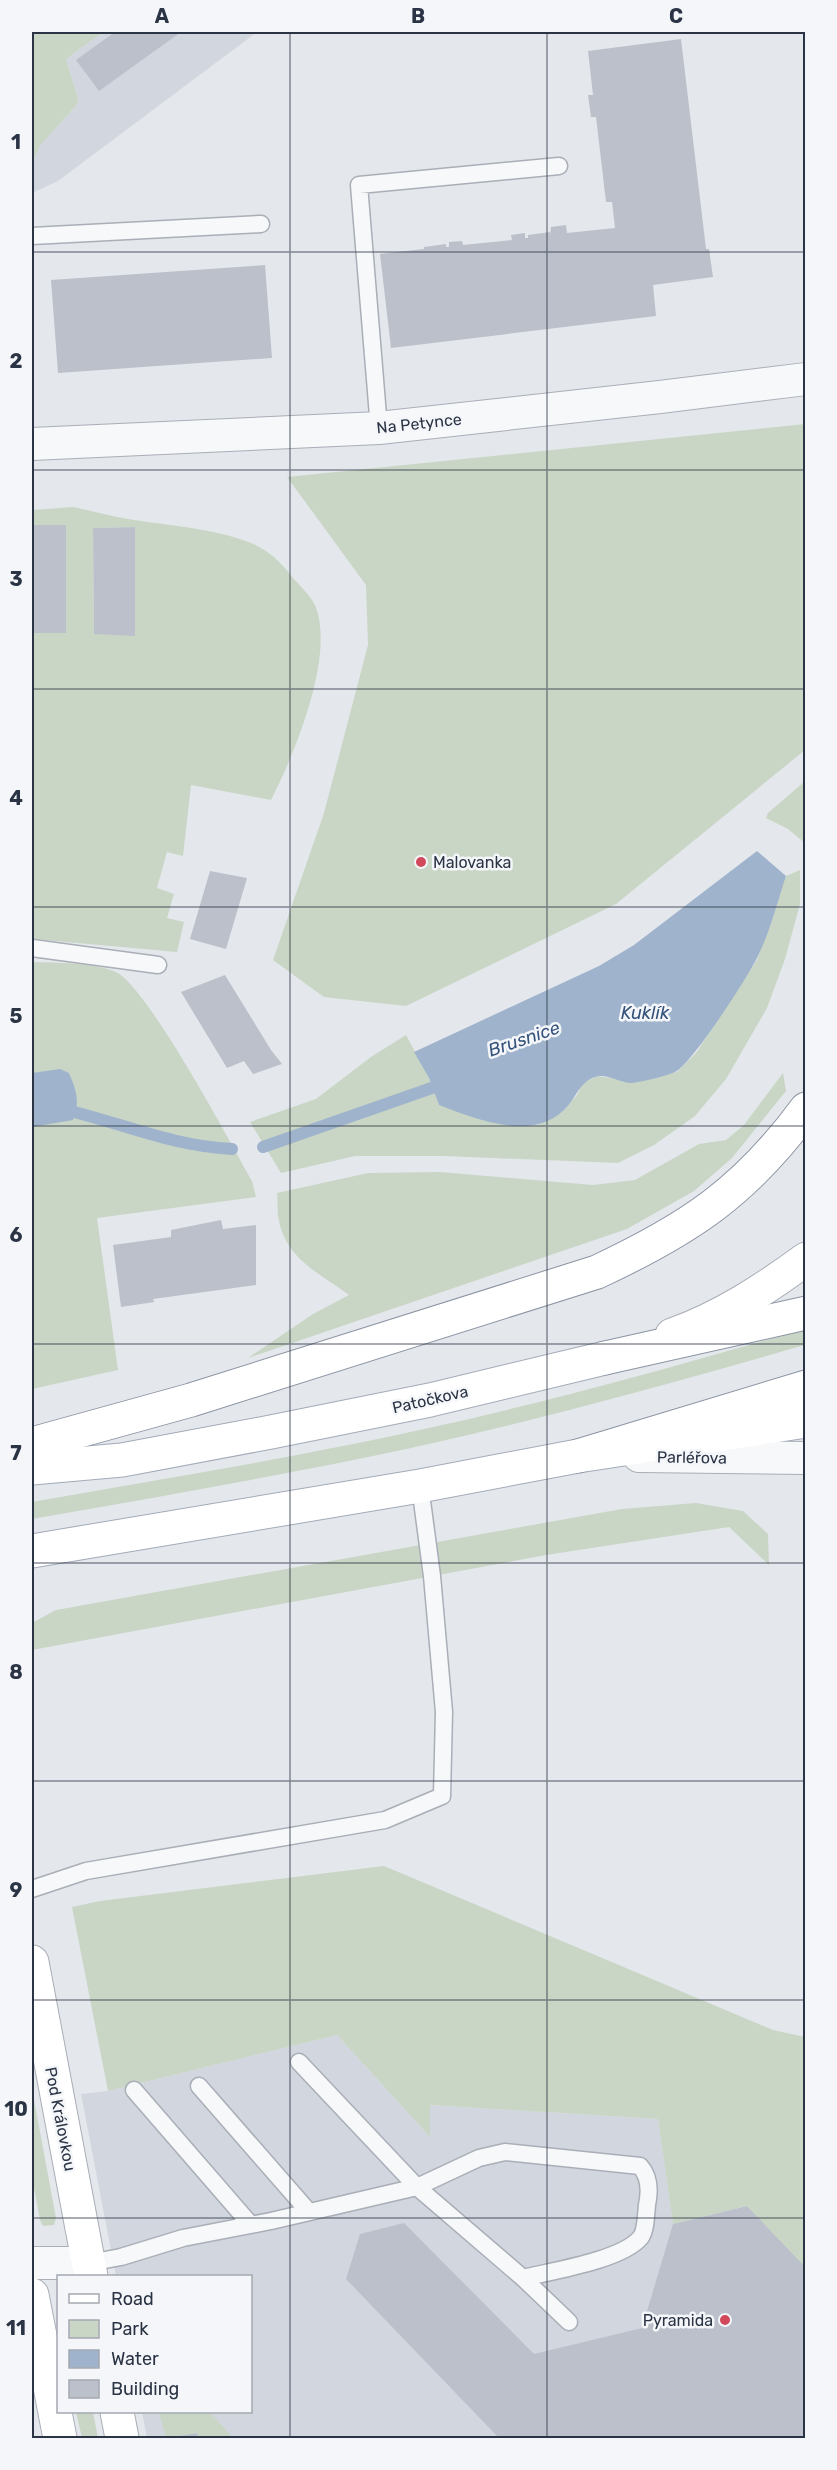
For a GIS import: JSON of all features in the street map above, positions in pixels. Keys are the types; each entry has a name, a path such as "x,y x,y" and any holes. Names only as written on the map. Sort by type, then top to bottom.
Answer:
{"main road":[{"path":"32,1444 191,1400 597,1272 651,1247 690,1224 726,1197 759,1167 806,1109"},
{"name":"Patočkova","path":"32,1468 122,1460 271,1432 430,1400 604,1358 678,1333 725,1312 806,1259"},
{"path":"604,1358 806,1313"},
{"path":"578,1455 806,1387"},
{"path":"32,1551 420,1486 578,1455 806,1421"},
{"name":"Pod Královkou","path":"32,1962 90,2270"},
{"path":"32,2295 60,2439"},
{"path":"117,2413 122,2439"}],"street":[{"name":"Na Petynce","path":"32,444 379,428 806,379"},
{"name":"Parléřova","path":"578,1455 806,1458"},
{"path":"32,2263 90,2270"}],"lane":[{"path":"379,428 359,185 559,166"},
{"path":"32,236 261,224"},
{"path":"32,948 158,965"},
{"path":"32,1889 87,1871 385,1820 442,1796 444,1712 432,1576 420,1486"},
{"path":"299,2062 417,2187 523,2278 568,2322"},
{"path":"199,2086 309,2212"},
{"path":"134,2090 251,2226"},
{"path":"90,2270 121,2257 183,2238 251,2226 417,2187 479,2158 504,2152 640,2166 646,2172 649,2183 648,2201 642,2235 629,2248 595,2261 523,2278"}],"shaded area":[{"path":"103,32 257,32 58,181 32,193 32,163 40,146 79,102 66,59"},
{"path":"337,2035 429,2136 430,2105 658,2119 673,2224 805,2268 805,2438 147,2438 142,2413 252,2413 252,2275 116,2275 81,2094 108,2091"}],"green space":[{"path":"32,32 103,32 66,59 79,102 40,146 32,163"},
{"path":"805,424 805,750 616,904 406,1006 324,997 273,960 324,813 368,645 366,585 287,477"},
{"path":"73,507 234,537 263,549 274,557 315,605 320,626 320,650 310,704 291,758 271,800 191,785 183,856 167,852 157,888 174,894 167,918 184,922 177,952 32,939 32,633 66,633 66,526 32,525 32,510","holes":["134,527 135,635 94,633 93,528"]},
{"path":"805,781 805,843 788,829 766,818 768,813"},
{"path":"800,870 800,904 785,959 767,1008 726,1079 695,1116 654,1145 618,1163 445,1156 355,1156 281,1173 250,1122 316,1099 371,1057 406,1035 429,1078 439,1105 538,1125 563,1111 577,1095 583,1083 597,1076 610,1078 677,1072 696,1053 757,960 786,876"},
{"path":"32,962 94,966 114,971 128,982 166,1033 208,1101 252,1181 256,1197 97,1218 118,1370 32,1389"},
{"path":"783,1073 786,1091 732,1158 694,1191 627,1229 248,1358 313,1314 349,1295 306,1265 289,1246 279,1221 277,1193 368,1173 440,1172 593,1185 635,1180 699,1144 726,1140 744,1125"},
{"path":"805,1329 805,1345 510,1425 316,1467 32,1519 32,1502 375,1440 568,1395"},
{"path":"696,1503 743,1511 768,1534 769,1565 729,1527 546,1555 32,1650 32,1623 56,1610 622,1509"},
{"path":"384,1866 773,2030 805,2037 805,2268 747,2206 673,2224 658,2119 430,2105 430,2137 337,2035 108,2091 72,1907 100,1901"},
{"path":"32,2089 56,2218 54,2225 43,2226 40,2220 32,2177"},
{"path":"76,2413 93,2413 98,2438 82,2438"},
{"path":"159,2413 211,2413 233,2438 198,2438 197,2433 166,2438"}],"water":[{"name":"Kuklík","path":"757,851 786,876 770,928 743,983 706,1038 683,1066 671,1074 634,1083 603,1076 590,1079 564,1110 551,1120 536,1125 503,1125 439,1105 429,1078 414,1052 599,966 634,945"},
{"path":"60,1069 69,1073 76,1091 77,1102 73,1120 32,1127 32,1073"}],"building":[{"path":"115,32 181,32 99,91 76,60"},
{"path":"681,39 706,249 709,249 713,277 653,285 656,316 391,348 380,254 446,244 446,247 449,247 449,242 462,241 463,245 512,240 511,235 525,233 525,238 528,238 528,235 550,232 550,236 551,227 566,225 567,233 615,228 612,202 606,202 596,117 591,117 588,95 593,95 588,51"},
{"path":"265,265 272,358 58,373 51,280"},
{"path":"32,525 66,525 66,633 32,633"},
{"path":"135,527 135,636 94,634 93,528"},
{"path":"210,871 247,878 226,949 190,939"},
{"path":"225,975 282,1064 253,1074 244,1061 227,1068 181,992"},
{"path":"221,1220 223,1229 256,1225 256,1285 153,1299 154,1302 121,1307 113,1245 171,1237 171,1230"},
{"name":"Pyramida","path":"747,2206 806,2268 806,2438 499,2438 346,2279 360,2234 404,2223 534,2354 642,2328 673,2224"},
{"path":"197,2433 198,2438 174,2438 174,2437"}],"waterway":[{"name":"Brusnice","path":"263,1147 446,1083"},
{"name":"Brusnice","path":"32,1106 78,1113 173,1140 232,1149"}],"place":[{"name":"Malovanka","path":"421,862"},
{"name":"Pyramida","path":"725,2320"}]}
